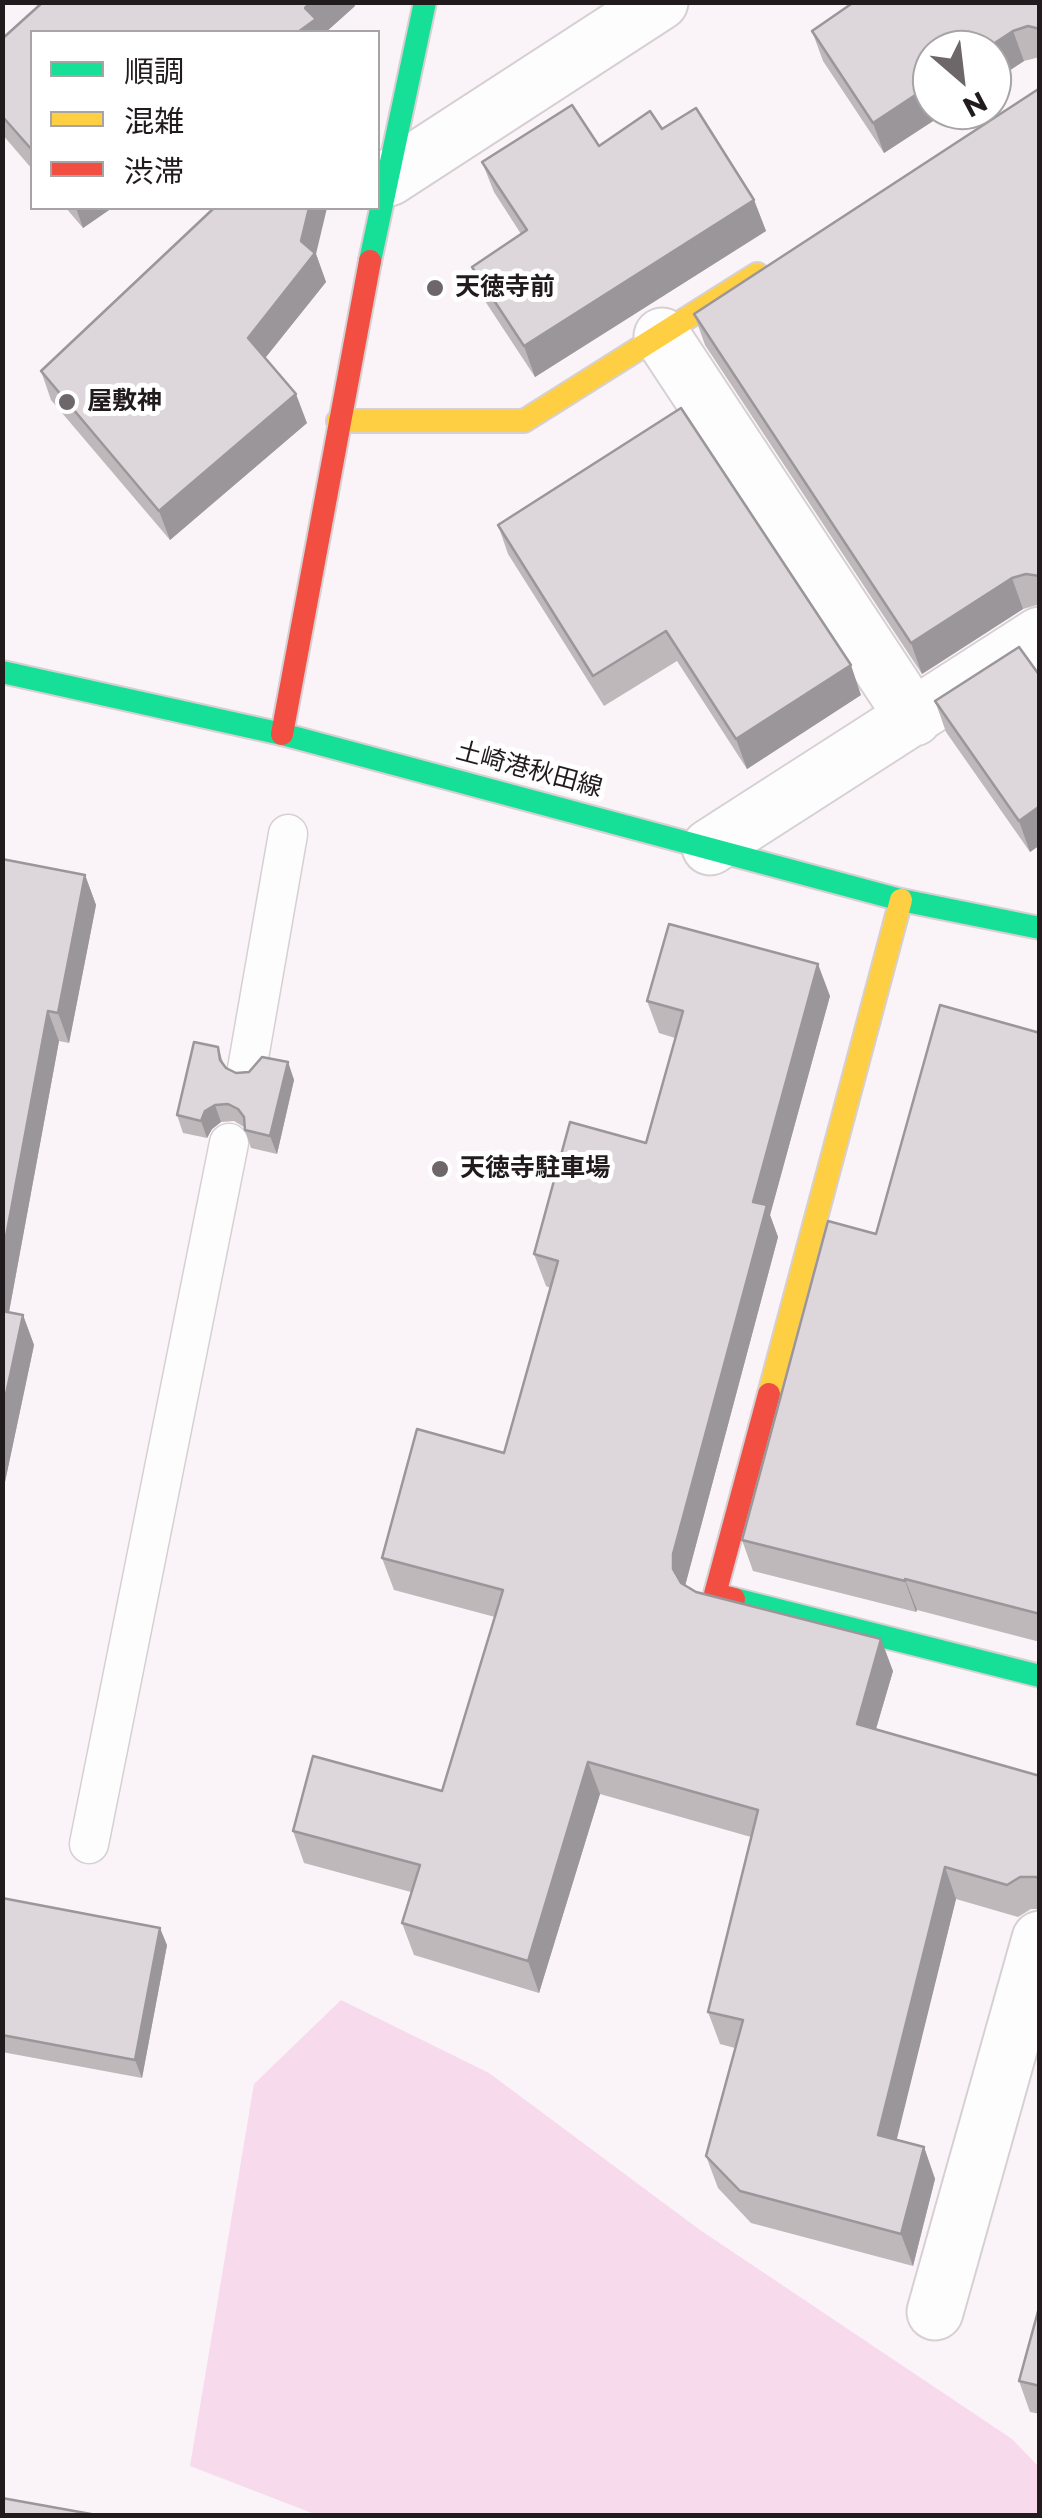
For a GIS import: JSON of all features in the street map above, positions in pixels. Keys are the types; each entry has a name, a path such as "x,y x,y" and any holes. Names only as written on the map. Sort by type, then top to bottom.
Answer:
{"street":[{"path":"282,734 338,421 425,2"},
{"path":"389,178 660,2"},
{"path":"338,421 524,420 777,261"},
{"path":"662,336 914,718"},
{"path":"710,847 1040,635"},
{"name":"土崎港秋田線","path":"2,672 282,734 901,900 1040,928"},
{"path":"901,900 715,1594 1040,1676"},
{"path":"935,2312 1040,1939"}],"lane":[{"path":"246,1070 288,834"},
{"path":"89,1844 229,1143"}],"shaded area":[{"path":"341,2000 489,2073 700,2230 1012,2439 1039,2467 1039,2515 317,2515 190,2466 254,2084"}],"building":[{"path":"43,2 311,2 305,8 316,19 301,30 30,30 30,148 2,116 2,39"},
{"path":"854,2 1040,2 1040,29 1028,26 1012,32 912,30 912,97 873,123 812,31"},
{"path":"1040,88 1040,576 1012,578 911,643 694,314 976,130 1012,130 1012,106"},
{"path":"572,105 599,146 650,111 662,129 696,108 754,200 524,346 472,267 527,230 482,162"},
{"path":"212,210 309,210 301,241 315,253 248,338 296,394 159,511 41,371"},
{"path":"681,408 851,665 736,739 666,631 593,676 498,525"},
{"path":"1019,647 1040,676 1040,806 1019,821 935,701"},
{"path":"2,859 85,875 58,1013 48,1011 2,1258"},
{"path":"669,924 818,964 753,1202 767,1205 673,1554 673,1569 681,1583 696,1592 881,1639 857,1724 1040,1776 1040,1879 1020,1877 1007,1885 945,1867 878,2135 924,2147 901,2234 740,2191 706,2156 743,2020 708,2012 758,1810 588,1762 528,1961 402,1923 420,1865 293,1831 313,1756 442,1791 503,1590 382,1558 417,1429 504,1453 558,1261 534,1254 570,1122 646,1143 683,1011 647,1001"},
{"path":"940,1005 1040,1033 1040,1614 742,1540 828,1221 876,1234"},
{"path":"194,1042 218,1047 220,1060 236,1073 249,1072 262,1057 288,1062 270,1136 245,1130 244,1117 228,1104 205,1111 201,1121 177,1115"},
{"path":"2,1311 23,1315 2,1413"},
{"path":"2,1898 160,1928 135,2060 2,2035"},
{"path":"1040,2304 1040,2386 1019,2381"},
{"path":"2,2498 102,2516 2,2516"}],"traffic: fast":[{"path":"370,261 425,2"},
{"path":"2,672 282,734 901,900 1040,928"},
{"path":"734,1599 1040,1676"}],"traffic: slow":[{"path":"338,421 524,421 757,274"},
{"path":"769,1394 901,900"}],"traffic: jam":[{"path":"282,734 370,261"},
{"path":"734,1599 715,1594 769,1394"}],"place":[{"name":"天徳寺前","path":"435,288"},
{"name":"屋敷神","path":"67,402"},
{"name":"天徳寺駐車場","path":"440,1169"}]}
